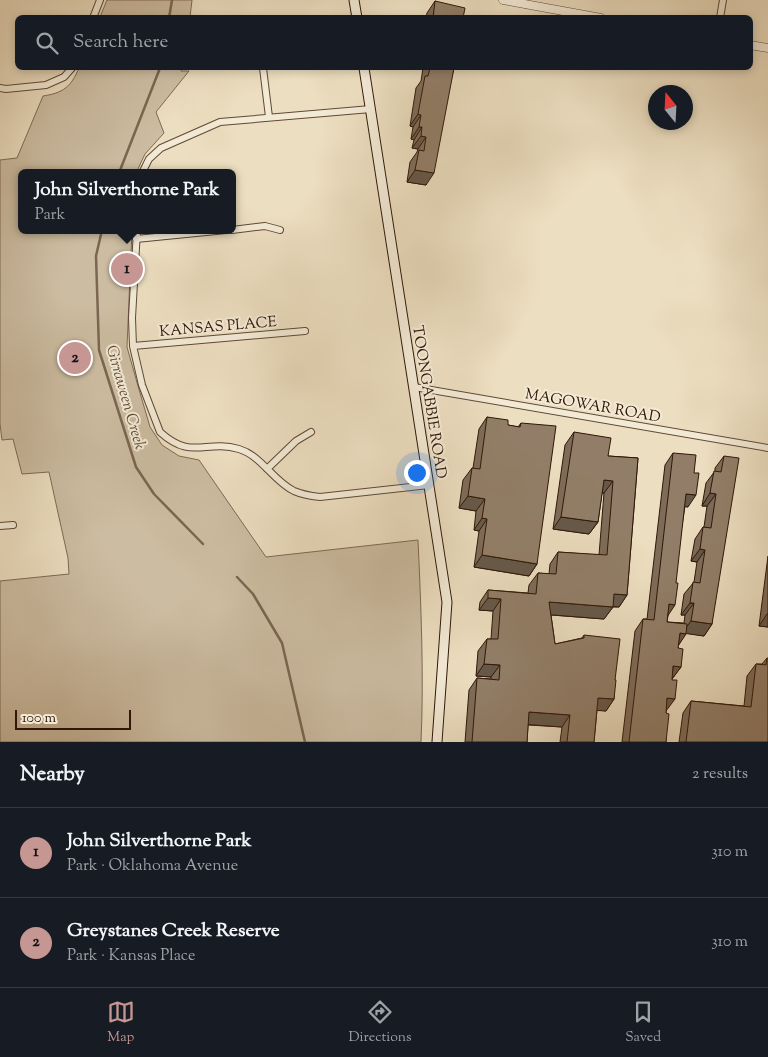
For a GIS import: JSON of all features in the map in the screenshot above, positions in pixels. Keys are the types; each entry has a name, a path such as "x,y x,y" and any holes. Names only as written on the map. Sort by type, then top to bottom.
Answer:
{"main road":[{"path":"354,0 356,15"},
{"name":"TOONGABBIE ROAD","path":"364,70 447,602 436,742"}],"street":[{"path":"94,15 100,0"},
{"path":"503,0 585,15"},
{"path":"720,15 723,0"},
{"path":"753,46 768,48"},
{"path":"0,88 46,85 64,77 70,70"},
{"path":"263,70 270,117"},
{"path":"144,169 149,159 161,148 220,122 371,109"},
{"path":"236,230 265,226 280,230"},
{"path":"137,234 132,318 134,346 142,385 160,432 173,444 187,448 226,446 241,449 253,456 293,490 306,495 320,497 429,486"},
{"path":"136,239 186,234"},
{"name":"KANSAS PLACE","path":"134,346 305,331"},
{"name":"MAGOWAR ROAD","path":"414,387 768,448"},
{"path":"268,469 296,440 311,432"},
{"path":"0,526 13,525"}],"shaded area":[{"path":"107,0 192,0 190,15 101,15"},
{"path":"78,70 189,71 156,112 164,133 145,154 138,169 18,169 18,234 132,234 127,347 150,427 162,445 179,456 199,460 266,557 418,540 422,666 421,742 0,742 0,581 69,574 68,558 49,472 22,474 13,439 2,440 0,424 0,160 17,158 43,96 61,91 73,80"}],"building":[{"path":"435,1 465,8 464,15 433,15"},
{"path":"430,70 454,70 434,173 415,170 419,150 424,151 426,137 421,136 422,127 419,127 421,115 418,114 425,76 428,76"},
{"path":"487,417 508,420 508,425 520,427 521,423 556,426 537,564 482,555 487,519 482,518 485,499 468,496 472,468 480,469"},
{"path":"574,432 611,438 608,456 638,458 627,595 614,594 613,607 549,602 555,644 584,638 584,635 620,639 614,699 598,698 594,742 567,742 570,715 529,712 527,742 472,742 477,678 499,680 500,665 484,664 487,639 498,639 501,599 488,598 488,590 536,594 538,573 556,574 558,552 607,555 613,481 604,480 598,522 561,517"},
{"path":"673,453 696,455 694,473 699,473 696,495 686,494 675,605 669,604 667,622 687,624 686,634 680,633 678,648 683,649 681,667 673,666 672,680 677,680 675,699 667,698 666,713 669,714 666,742 629,742 643,619 654,620"},
{"path":"724,456 739,458 712,624 691,621 694,603 690,603 693,582 700,583 705,550 700,549 703,527 711,528 716,494 710,493 714,471 721,472"},
{"path":"767,658 768,742 686,742 691,701 751,707 756,664 766,665"}],"waterway":[{"name":"Girraween Creek","path":"170,15 172,0"},
{"name":"Girraween Creek","path":"121,169 159,70"},
{"name":"Girraween Creek","path":"101,234 96,256 99,350 136,467 154,494 203,544"},
{"name":"Girraween Creek","path":"237,577 253,594 282,643 305,742"}],"place":[{"name":"John Silverthorne Park","path":"127,269"},
{"name":"Greystanes Creek Reserve","path":"75,358"}]}
